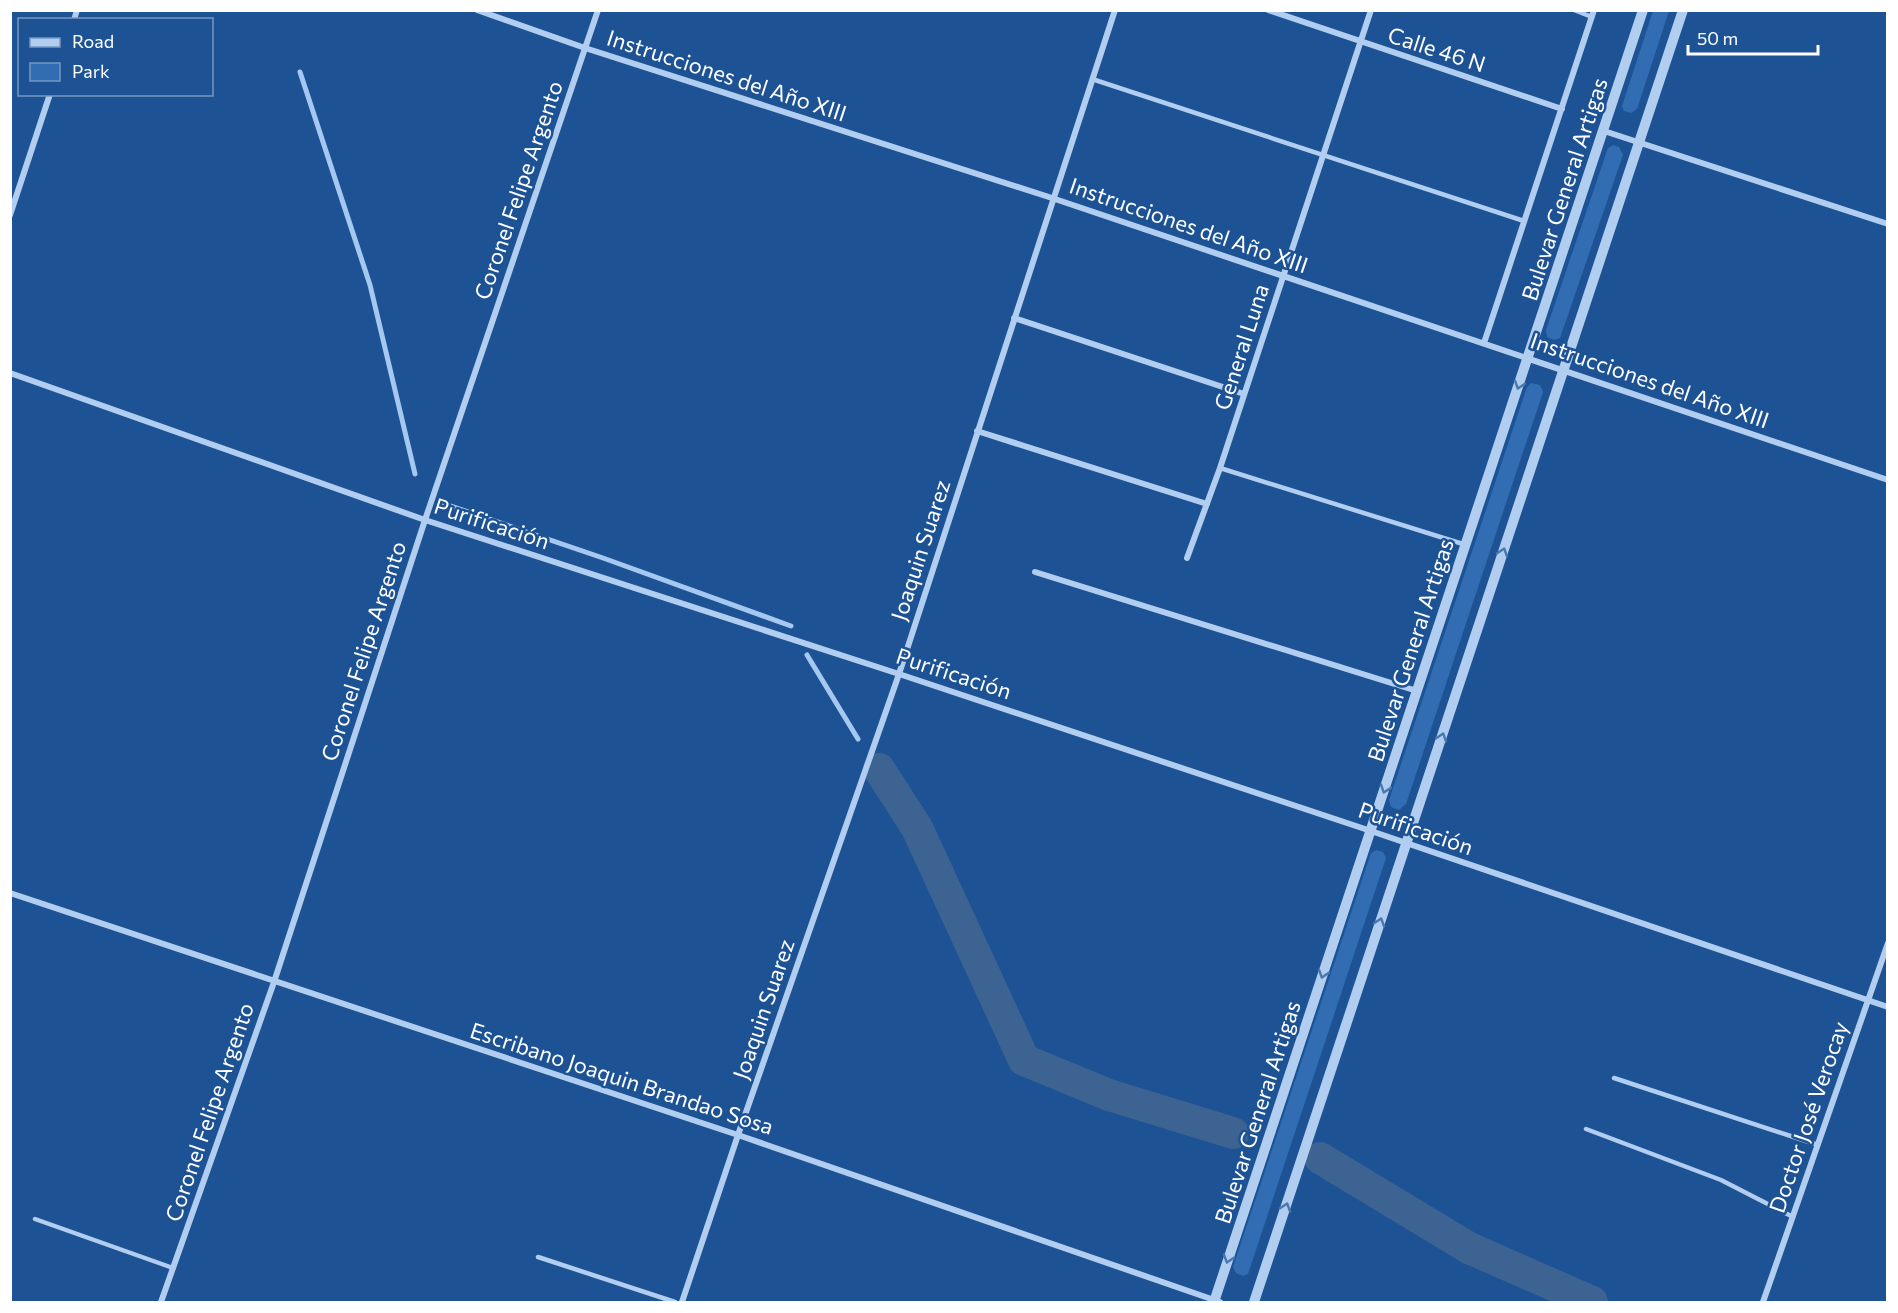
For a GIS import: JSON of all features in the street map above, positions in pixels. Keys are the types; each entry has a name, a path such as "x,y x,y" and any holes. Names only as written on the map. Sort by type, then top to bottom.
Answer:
{"street":[{"name":"Instrucciones del Año XIII","path":"477,10 585,48 1052,198 1887,480"},
{"name":"Coronel Felipe Argento","path":"161,1302 274,982 425,520 598,10"},
{"name":"Joaquin Suarez","path":"682,1302 899,674 1115,10"},
{"name":"Calle 46 N","path":"1268,10 1562,109"},
{"name":"General Luna","path":"1187,558 1220,468 1371,10"},
{"name":"Bulevar General Artigas","path":"1216,1302 1644,10"},
{"path":"1254,1302 1683,10"},
{"path":"1484,343 1593,14"},
{"path":"10,215 49,96"},
{"path":"1604,131 1887,224"},
{"path":"1014,318 1244,394"},
{"name":"Purificación","path":"10,373 425,520 1371,831 1887,1007"},
{"path":"977,431 1207,504"},
{"path":"1035,572 1417,691"},
{"name":"Escribano Joaquin Brandao Sosa","path":"10,893 738,1135 1216,1302"},
{"name":"Doctor José Verocay","path":"1763,1302 1887,944"}],"lane":[{"path":"1574,10 1593,14"},
{"path":"1092,79 1524,221"},
{"path":"1220,468 1466,545"},
{"path":"1614,1078 1818,1145"},
{"path":"1586,1129 1721,1180 1793,1217"},
{"path":"34,1219 173,1268"},
{"path":"538,1257 675,1302"}],"green space":[{"path":"1653,11 1669,11 1637,109 1631,113 1624,111 1622,106"},
{"path":"1613,145 1619,147 1623,155 1560,338 1554,340 1547,337 1546,330 1608,148"},
{"path":"1531,383 1540,385 1543,392 1406,804 1399,810 1391,807 1389,800 1527,387"},
{"path":"1376,850 1383,852 1386,858 1248,1274 1243,1276 1236,1273 1233,1267 1371,853"}],"waterway":[{"path":"300,72 370,285 415,474"},
{"path":"442,503 791,626"},
{"path":"807,655 858,739"},
{"path":"879,769 917,828 1024,1060 1109,1095 1233,1133"},
{"path":"1320,1158 1469,1248 1592,1302"}]}
